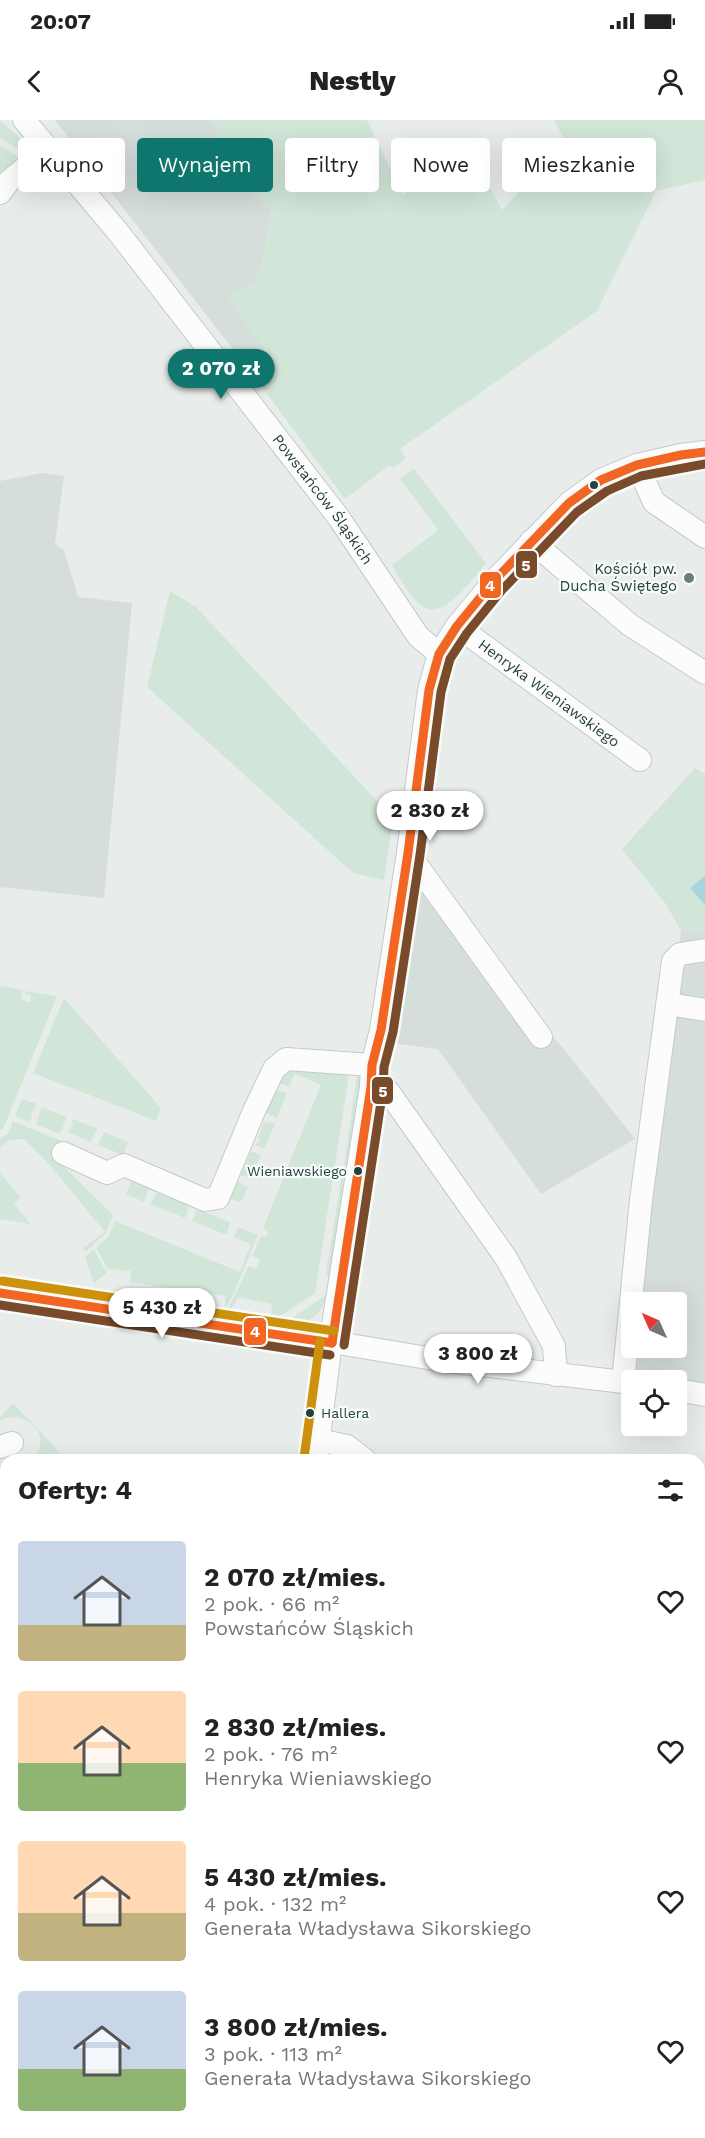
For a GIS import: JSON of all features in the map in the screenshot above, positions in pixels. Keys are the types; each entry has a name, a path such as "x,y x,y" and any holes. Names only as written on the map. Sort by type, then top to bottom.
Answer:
{"street":[{"name":"Powstańców Śląskich","path":"24,120 39,138"},
{"path":"0,193 18,174"},
{"name":"Powstańców Śląskich","path":"84,192 118,232 339,519 418,636 439,654"},
{"path":"357,1454 347,1446 317,1450 372,1076 408,853 429,690 439,654 457,626 493,582 569,503 601,480 637,465 705,452"},
{"path":"637,465 654,502 705,537"},
{"path":"531,541 630,625 705,673"},
{"name":"Henryka Wieniawskiego","path":"457,626 640,760"},
{"path":"408,853 541,1037"},
{"path":"628,1370 641,1200 673,961 680,954 705,950"},
{"path":"669,1004 705,1010"},
{"path":"63,1153 108,1173 124,1165 205,1200 218,1198 274,1069 285,1059 372,1076 388,1091 506,1258 554,1346 556,1376"},
{"path":"0,1293 113,1312 273,1332 332,1343 556,1376 621,1382"},
{"path":"687,1392 705,1395"}],"shaded area":[{"path":"55,120 211,120 218,138 137,138 137,192 252,192 271,210 265,251 257,280 228,298 276,365 256,379 111,192 125,192 125,138 69,138"},
{"path":"42,473 64,476 55,544 64,550 78,597 132,603 104,898 0,887 0,481"},
{"path":"413,853 537,1020 564,1049 635,1139 541,1194 438,1049 383,1042"},
{"path":"681,931 705,934 705,1388 687,1383 687,1370 630,1370 631,1358 687,1358 687,1292 639,1292 668,1064"}],"green space":[{"path":"211,120 367,120 376,138 285,138 285,192 379,192 379,145 391,170 391,192 402,192 403,195 406,192 490,192 490,188 502,210 519,192 656,192 597,311 400,449 406,458 392,468 390,465 345,499 256,379 275,364 228,298 257,280 265,251 271,210 252,192 273,192 273,138 218,138"},
{"path":"554,120 705,120 705,180 656,191 656,138 563,138"},
{"path":"0,121 20,138 18,149 0,138"},
{"path":"0,145 18,157 18,162 0,181"},
{"path":"414,469 486,563 457,596 439,608 431,609 417,602 392,565 438,530 400,479"},
{"path":"170,591 196,607 393,818 384,880 353,873 147,687"},
{"path":"695,768 705,774 705,875 690,888 705,905 705,934 681,931 666,904 622,849"},
{"path":"0,986 23,990 21,1000 30,1002 31,995 24,994 25,991 57,996 3,1129 0,1130"},
{"path":"64,998 161,1108 156,1121 33,1073"},
{"path":"292,1068 349,1074 315,1293 280,1316 271,1316 272,1304 238,1297 231,1309 228,1309 249,1266 256,1269 260,1259 252,1256 261,1236 266,1237 268,1233 263,1228 321,1085 295,1074 289,1087 277,1082"},
{"path":"361,1074 347,1165 344,1165 357,1075"},
{"path":"276,1090 287,1093 277,1118 264,1112"},
{"path":"22,1099 37,1104 31,1114 30,1122 15,1116"},
{"path":"42,1107 67,1117 60,1134 36,1124"},
{"path":"73,1119 98,1129 90,1142 68,1132"},
{"path":"13,1121 64,1142 57,1160 113,1215 106,1233 85,1252 83,1248 105,1232 47,1162 24,1139 9,1140 0,1148 0,1138 8,1134"},
{"path":"269,1121 275,1124 264,1149 255,1145 260,1139 258,1138 264,1122 268,1124"},
{"path":"104,1132 128,1142 123,1155 98,1145"},
{"path":"251,1151 261,1155 250,1178 241,1175"},
{"path":"0,1173 21,1198 14,1203 30,1224 0,1219"},
{"path":"342,1173 346,1175 330,1279 326,1274"},
{"path":"232,1179 248,1187 242,1200 238,1202 227,1197"},
{"path":"131,1181 149,1189 144,1202 126,1194"},
{"path":"157,1193 189,1205 185,1218 150,1204"},
{"path":"197,1209 230,1222 227,1235 192,1221"},
{"path":"115,1221 240,1272 251,1244 234,1237 238,1227 258,1235 225,1309 225,1296 130,1282 131,1271 108,1269 96,1248 108,1237"},
{"path":"94,1250 107,1273 94,1283 85,1257"},
{"path":"328,1295 321,1309 311,1319 298,1324 283,1324"},
{"path":"13,1403 59,1454 37,1454 40,1439 37,1430 23,1419 11,1417 0,1421 0,1417"}],"water":[{"path":"705,875 705,905 690,888"}],"transit line":[{"name":"4","path":"332,1343 371,1087 372,1065 381,1030 408,853 429,690 439,654 457,626 493,582 569,503 601,480 637,465 705,452"},
{"name":"5","path":"344,1345 383,1089 384,1067 393,1032 420,855 441,692 450,659 467,633 502,590 577,512 607,491 641,476 705,464"},
{"name":"2","path":"2,1281 334,1331"},
{"name":"4","path":"0,1293 332,1343"},
{"name":"5","path":"0,1305 330,1355"},
{"name":"2","path":"305,1454 320,1341"}],"place":[{"name":"Kościół pw. Ducha Świętego","path":"689,578"},
{"name":"Wieniawskiego","path":"358,1171"},
{"name":"Hallera","path":"310,1413"}]}
